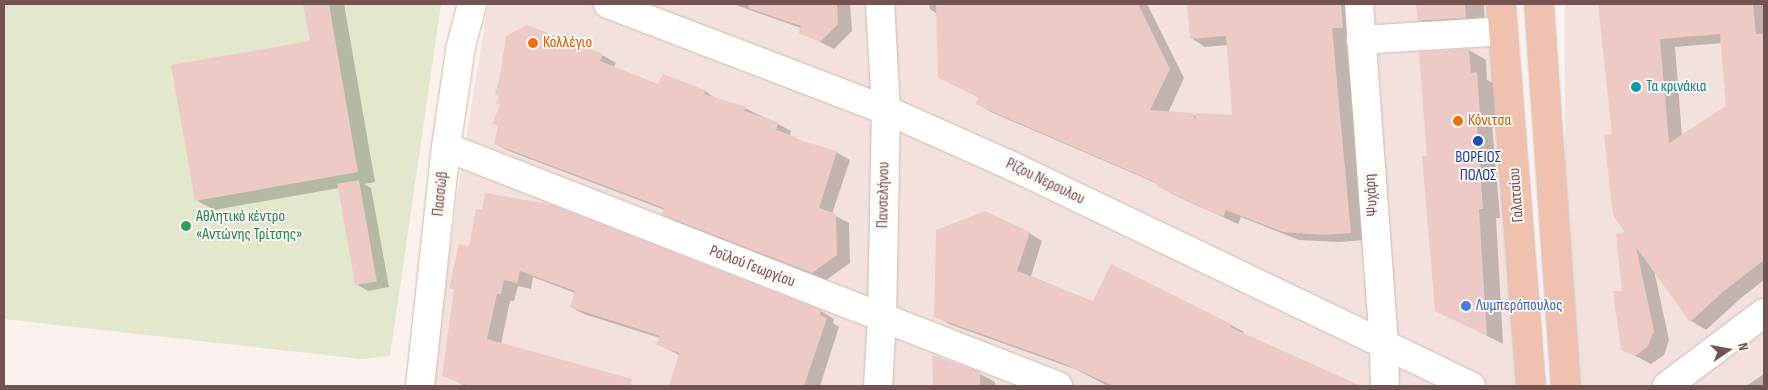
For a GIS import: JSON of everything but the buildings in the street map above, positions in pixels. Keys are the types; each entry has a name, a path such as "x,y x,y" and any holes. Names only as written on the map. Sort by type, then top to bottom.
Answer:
{"main road":[{"name":"Γαλατσίου","path":"1501,4 1531,386"},
{"path":"1539,4 1566,386"}],"street":[{"name":"Πασσώβ","path":"420,386 446,147 461,46 472,4"},
{"name":"Ρίζου Νερουλου","path":"608,4 886,110 1021,171 1471,386"},
{"name":"Πανσελήνου","path":"878,386 882,318 886,110 880,4"},
{"name":"Ψυχάρη","path":"1359,4 1384,346 1385,386"},
{"path":"1361,40 1503,32"},
{"name":"Ροϊλού Γεωργίου","path":"446,147 1058,386"},
{"path":"1667,386 1764,313"}],"shaded area":[{"path":"488,4 1493,4 1522,386 432,386 459,182"},
{"path":"1565,4 1764,4 1764,386 1565,386"}],"green space":[{"name":"Αθλητικό κέντρο «Αντώνης Τρίτσης»","path":"4,4 441,4 390,356 362,359 4,319"}],"place":[{"name":"Κολλέγιο","path":"533,43"},
{"name":"Τα κρινάκια","path":"1636,87"},
{"name":"Κόνιτσα","path":"1458,121"},
{"name":"ΒΟΡΕΙΟΣ ΠΟΛΟΣ","path":"1478,141"},
{"name":"Αθλητικό κέντρο «Αντώνης Τρίτσης»","path":"186,226"},
{"name":"Λυμπερόπουλος","path":"1466,306"}]}
